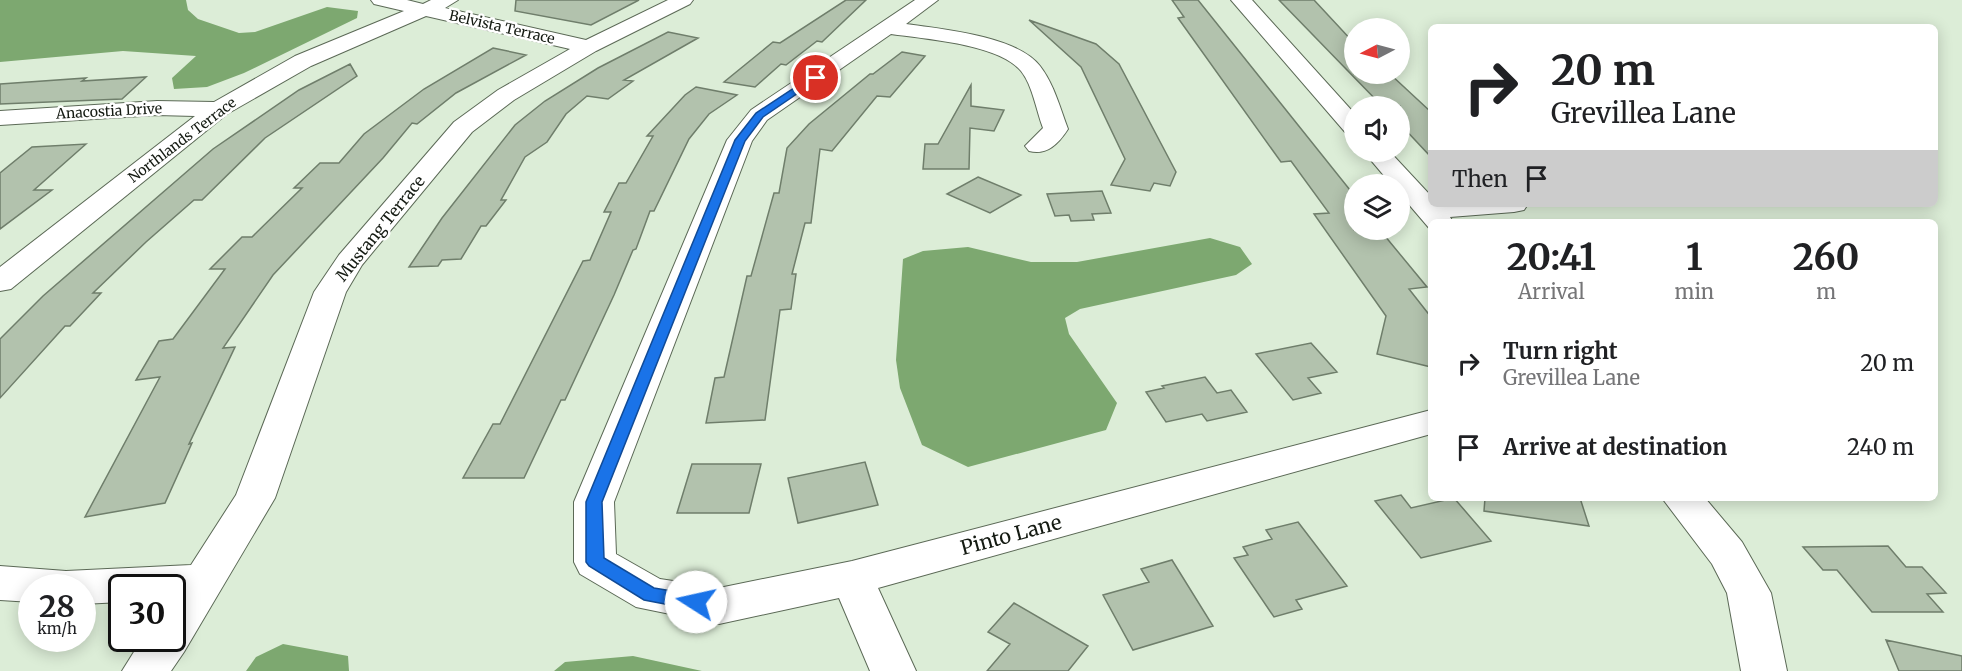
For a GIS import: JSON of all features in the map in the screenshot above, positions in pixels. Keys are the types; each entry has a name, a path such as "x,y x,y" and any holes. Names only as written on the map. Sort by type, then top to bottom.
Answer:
{"street":[{"name":"Belvista Terrace","path":"381,0 589,47"},
{"name":"Northlands Terrace","path":"0,282 219,110 303,61 448,0"},
{"name":"Mustang Terrace","path":"186,610 255,498 330,292 350,261 463,128 506,95 589,47 684,0"},
{"path":"891,28 928,0"},
{"path":"1241,0 1344,116"},
{"path":"891,28 980,44 1008,52 1030,67 1056,129 1038,146"},
{"name":"Pinto Lane","path":"891,28 759,115 740,140 594,502 595,562 651,595 719,606 852,578 1428,423"},
{"name":"Anacostia Drive","path":"0,118 157,108 219,110"},
{"path":"1385,162 1433,216 1494,207"},
{"path":"1684,501 1727,553 1749,593 1764,671"},
{"path":"852,578 893,671"},
{"path":"96,586 205,581"},
{"path":"0,583 18,584"},
{"path":"145,671 159,652"}],"shaded area":[{"path":"0,0 186,0 188,10 198,19 239,33 255,32 327,7 358,11 357,18 244,73 207,87 174,89 172,78 196,56 123,51 0,62"},
{"path":"1210,238 1240,247 1252,264 1236,275 1080,309 1065,318 1069,334 1117,403 1106,430 968,467 922,445 900,388 896,360 903,259 923,251 968,247 1031,262 1077,262"},
{"path":"283,644 348,656 349,671 246,671 256,657"},
{"path":"633,656 702,671 554,671 565,662"}],"building":[{"path":"516,0 639,0 591,25 515,11"},
{"path":"846,0 866,0 822,42 817,41 786,65 781,64 755,87 724,82 773,42 780,43"},
{"path":"1172,0 1198,0 1344,182 1344,240 1388,240 1427,287 1409,289 1428,313 1428,366 1377,354 1386,316 1314,214 1329,213 1291,161 1281,162 1178,18 1184,17"},
{"path":"1279,0 1314,0 1344,32 1344,67"},
{"path":"1029,20 1096,44 1119,64 1176,172 1170,186 1154,183 1150,191 1111,185 1125,159 1081,67"},
{"path":"668,32 698,38 624,80 633,81 608,99 587,96 566,114 547,142 525,157 501,200 506,200 486,226 481,226 461,259 442,260 438,266 409,267 442,218 515,125 545,101 598,68"},
{"path":"493,48 526,55 456,93 417,124 412,123 383,158 273,275 223,348 235,347 189,444 192,443 165,503 85,517 160,377 136,380 159,341 173,339 225,269 210,269 242,237 252,237 302,188 294,188 320,163 339,163 364,134 424,89"},
{"path":"902,52 925,56 890,97 877,96 832,151 820,149 811,223 805,223 792,274 796,274 791,309 780,310 765,420 706,423 715,378 724,377 747,276 751,276 774,193 779,193 787,148 809,124 870,74"},
{"path":"350,64 357,76 265,138 202,200 194,200 146,242 93,293 101,293 70,326 65,326 0,398 0,339 43,296 213,149 299,90"},
{"path":"146,77 122,99 0,104 0,84 86,78 82,81"},
{"path":"1361,84 1401,84 1428,109 1428,154 1410,135 1410,96 1372,96"},
{"path":"971,85 971,106 1004,110 994,131 970,128 969,169 923,169 925,144 938,144"},
{"path":"696,87 737,95 709,114 689,139 654,211 650,211 636,249 633,250 565,400 561,400 524,478 463,478 493,424 500,424 583,261 590,260 611,212 604,212 619,183 626,183 653,136 647,136 685,95"},
{"path":"86,144 34,190 52,190 0,229 0,173 32,147"},
{"path":"978,177 1021,195 990,213 947,194"},
{"path":"1102,191 1111,213 1092,214 1094,220 1071,221 1069,215 1055,216 1047,194"},
{"path":"1311,343 1337,372 1308,378 1321,393 1293,400 1256,354"},
{"path":"1205,377 1217,393 1231,390 1247,412 1207,421 1202,414 1166,422 1146,392 1164,388 1162,386"},
{"path":"865,462 878,505 798,523 788,478"},
{"path":"692,464 761,464 749,513 677,513"},
{"path":"1401,495 1411,508 1441,501 1457,501 1491,541 1421,558 1375,501"},
{"path":"1485,501 1581,501 1589,526 1484,511"},
{"path":"1298,522 1347,586 1296,600 1302,609 1274,617 1234,558 1248,555 1243,547 1272,539 1266,530"},
{"path":"1888,546 1906,567 1922,567 1946,593 1927,594 1943,612 1872,612 1837,570 1823,570 1803,547"},
{"path":"1172,560 1213,626 1133,650 1103,595 1149,582 1141,569"},
{"path":"1014,603 1088,646 1068,671 987,671 1010,644 988,632"},
{"path":"1886,640 1962,656 1962,671 1899,671"}],"route":[{"path":"696,602 651,595 595,562 594,502 740,140 759,115 816,78"}]}
